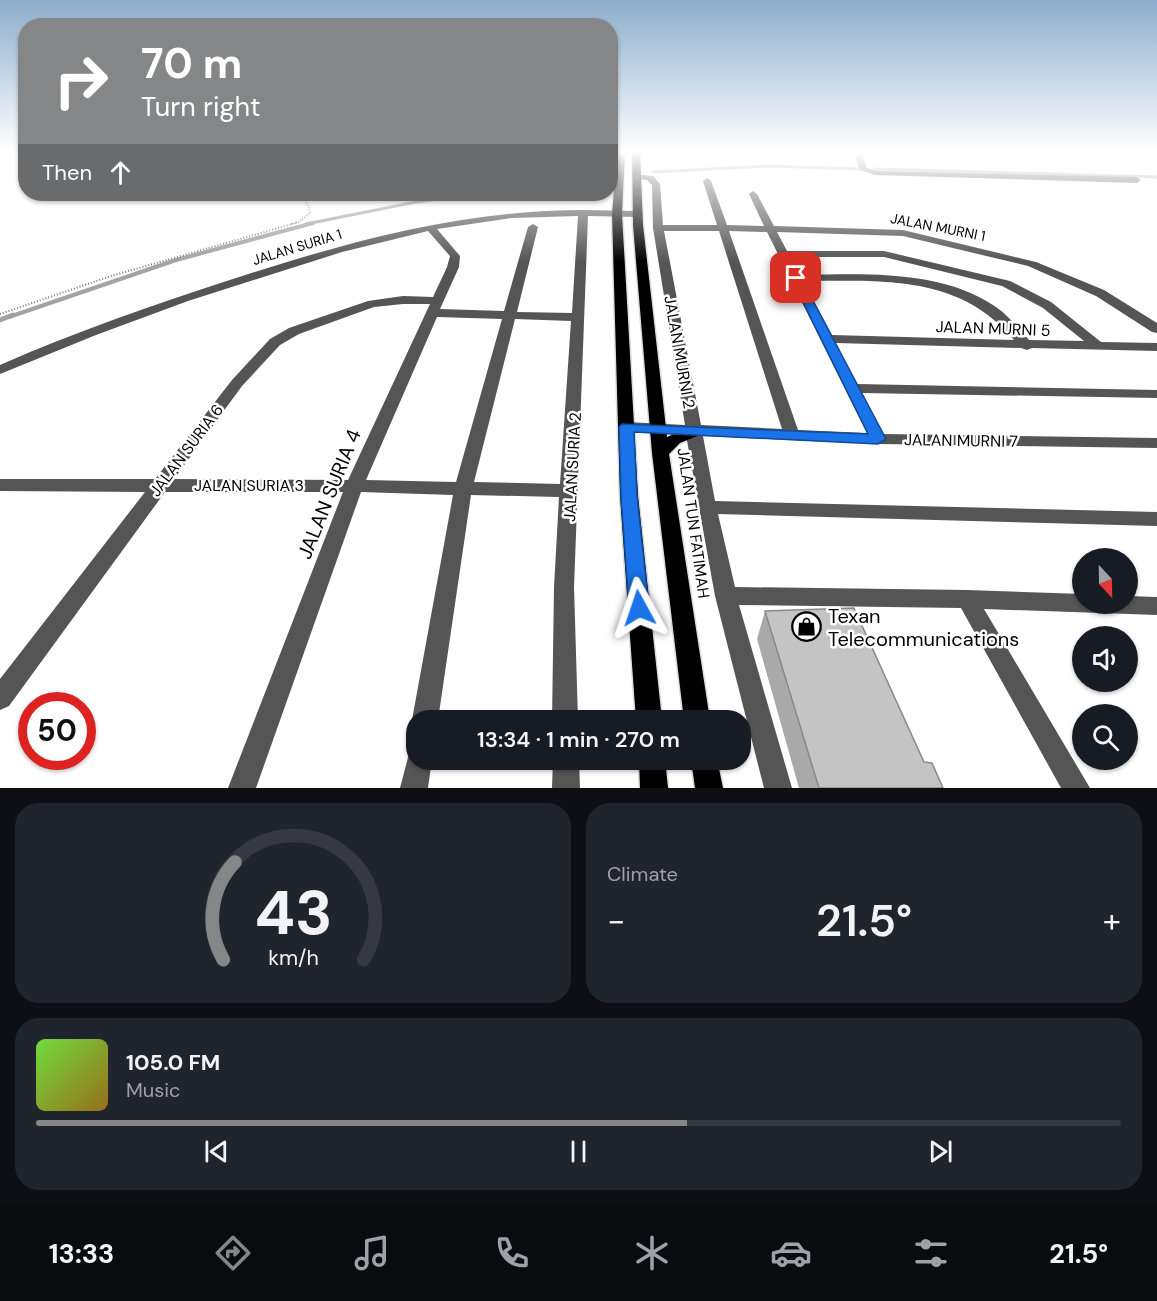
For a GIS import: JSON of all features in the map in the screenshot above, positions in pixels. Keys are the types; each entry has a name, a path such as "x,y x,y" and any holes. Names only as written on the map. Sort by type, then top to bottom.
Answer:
{"main road":[{"name":"JALAN TUN FATIMAH","path":"636,189 660,453 696,710"},
{"path":"617,201 629,496 647,710"},
{"path":"660,453 674,439 694,431"},
{"path":"653,770 654,788"},
{"path":"706,770 709,788"}],"street":[{"name":"JALAN MURNI 2","path":"656,189 658,228 707,507 726,596 778,788"},
{"path":"710,189 792,435"},
{"path":"753,194 878,439"},
{"name":"JALAN SURIA 2","path":"565,710 564,587 583,214"},
{"name":"JALAN SURIA 1","path":"0,370 44,350 181,299 372,240 496,217 638,214"},
{"path":"427,710 463,489 533,227"},
{"name":"JALAN SURIA 4","path":"242,788 354,486 453,267 455,256 430,228"},
{"name":"JALAN MURNI 1","path":"658,228 889,231 1011,258 1056,273 1100,293 1157,329"},
{"path":"784,254 884,254 1006,283 1047,305 1099,346"},
{"path":"796,278 890,279 946,289 967,296 990,308 1027,346"},
{"name":"JALAN SURIA 6","path":"3,689 237,383 275,342 294,331 372,304 403,300 436,307 509,316 578,317"},
{"name":"JALAN MURNI 5","path":"827,339 1027,346 1157,347"},
{"path":"852,388 1157,394"},
{"name":"JALAN MURNI 7","path":"627,427 878,439 1157,443"},
{"name":"JALAN SURIA 3","path":"0,484 354,486 569,491"},
{"path":"707,507 1157,519"},
{"path":"726,596 845,607 967,599 1157,606"},
{"path":"967,599 1076,788"},
{"path":"414,788 417,770"},
{"path":"566,770 566,788"}],"path":[{"path":"0,314 111,276 299,222 310,213 305,201"}],"building":[{"path":"854,608 924,762 932,763 943,788 819,788 765,611"}],"waterway":[{"path":"306,224 424,201"},
{"path":"9,317 176,260 313,223"},
{"path":"0,320 13,315"}],"place":[{"name":"Texan Telecommunications","path":"807,627"}],"route":[{"path":"639,608 629,496 627,427 878,439 796,278"}]}
